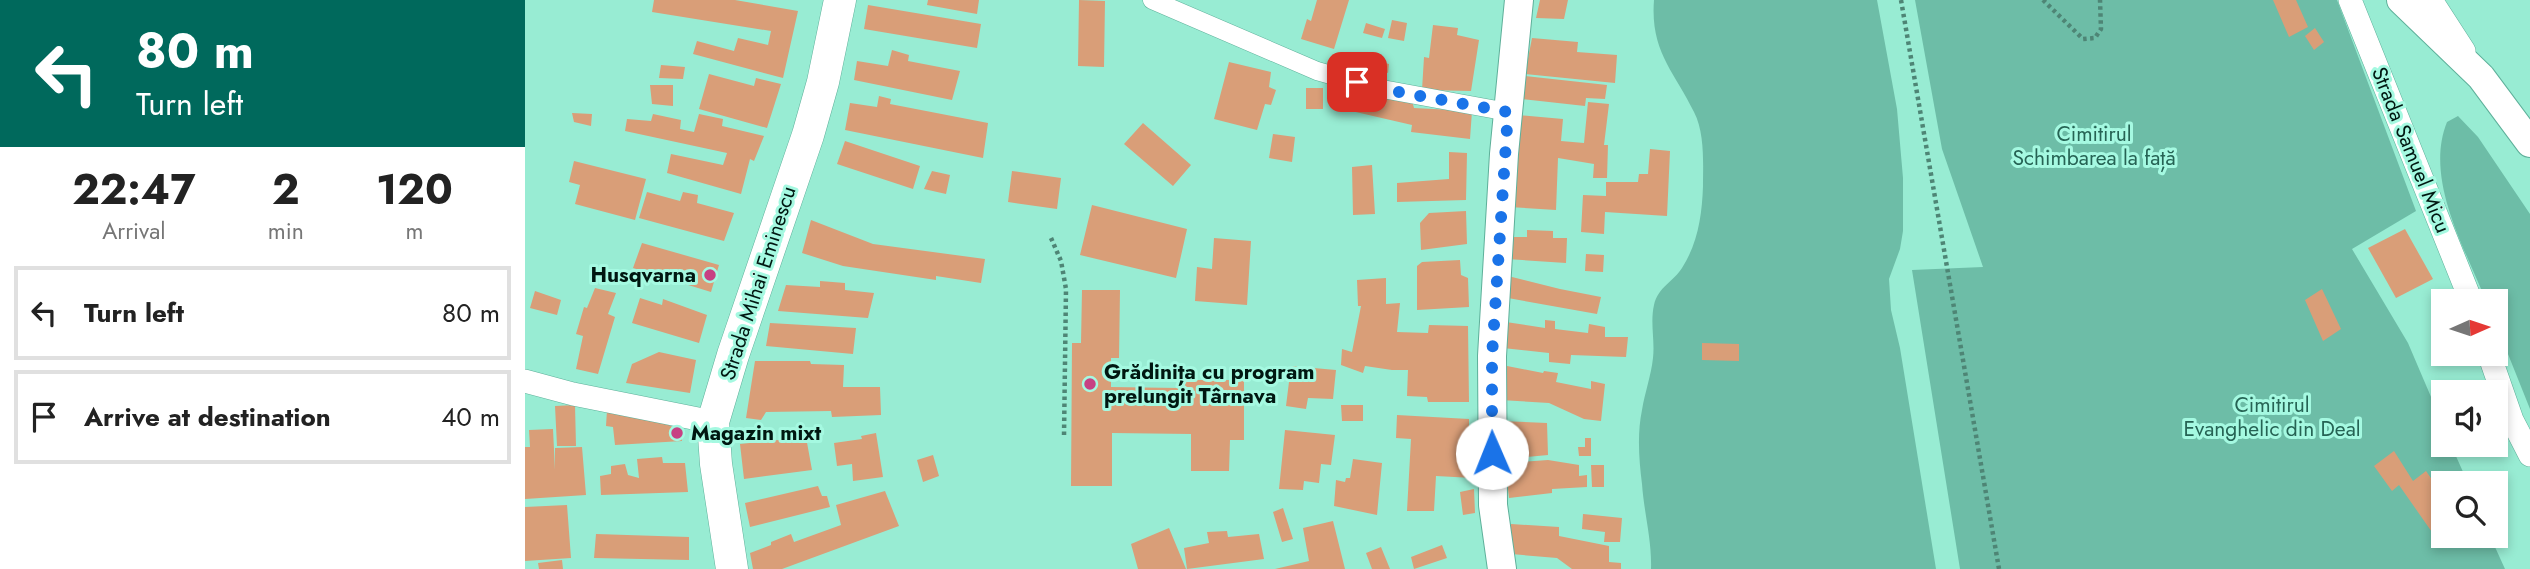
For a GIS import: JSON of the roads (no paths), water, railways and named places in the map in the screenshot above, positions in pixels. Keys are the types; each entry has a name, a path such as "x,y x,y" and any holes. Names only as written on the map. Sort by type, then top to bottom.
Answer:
{"main road":[{"name":"Strada Mihai Eminescu","path":"732,569 716,464 713,422 808,135 840,0"}],"street":[{"path":"1151,0 1317,71 1377,88 1508,112"},
{"path":"1502,569 1493,505 1493,342 1508,112 1519,0"},
{"name":"Strada Samuel Micu","path":"2350,0 2466,289"},
{"path":"2401,0 2481,77"},
{"path":"2431,0 2481,77 2530,143"},
{"path":"2493,366 2512,420 2530,455"},
{"path":"525,381 573,394 713,422"}],"place":[{"name":"Husqvarna","path":"710,275"},
{"name":"Grădinița cu program prelungit Târnava","path":"1090,384"},
{"name":"Magazin mixt","path":"677,433"}],"park label":[{"name":"Cimitirul Schimbarea la față","path":"2094,146"},
{"name":"Cimitirul Evanghelic din Deal","path":"2272,417"}]}
